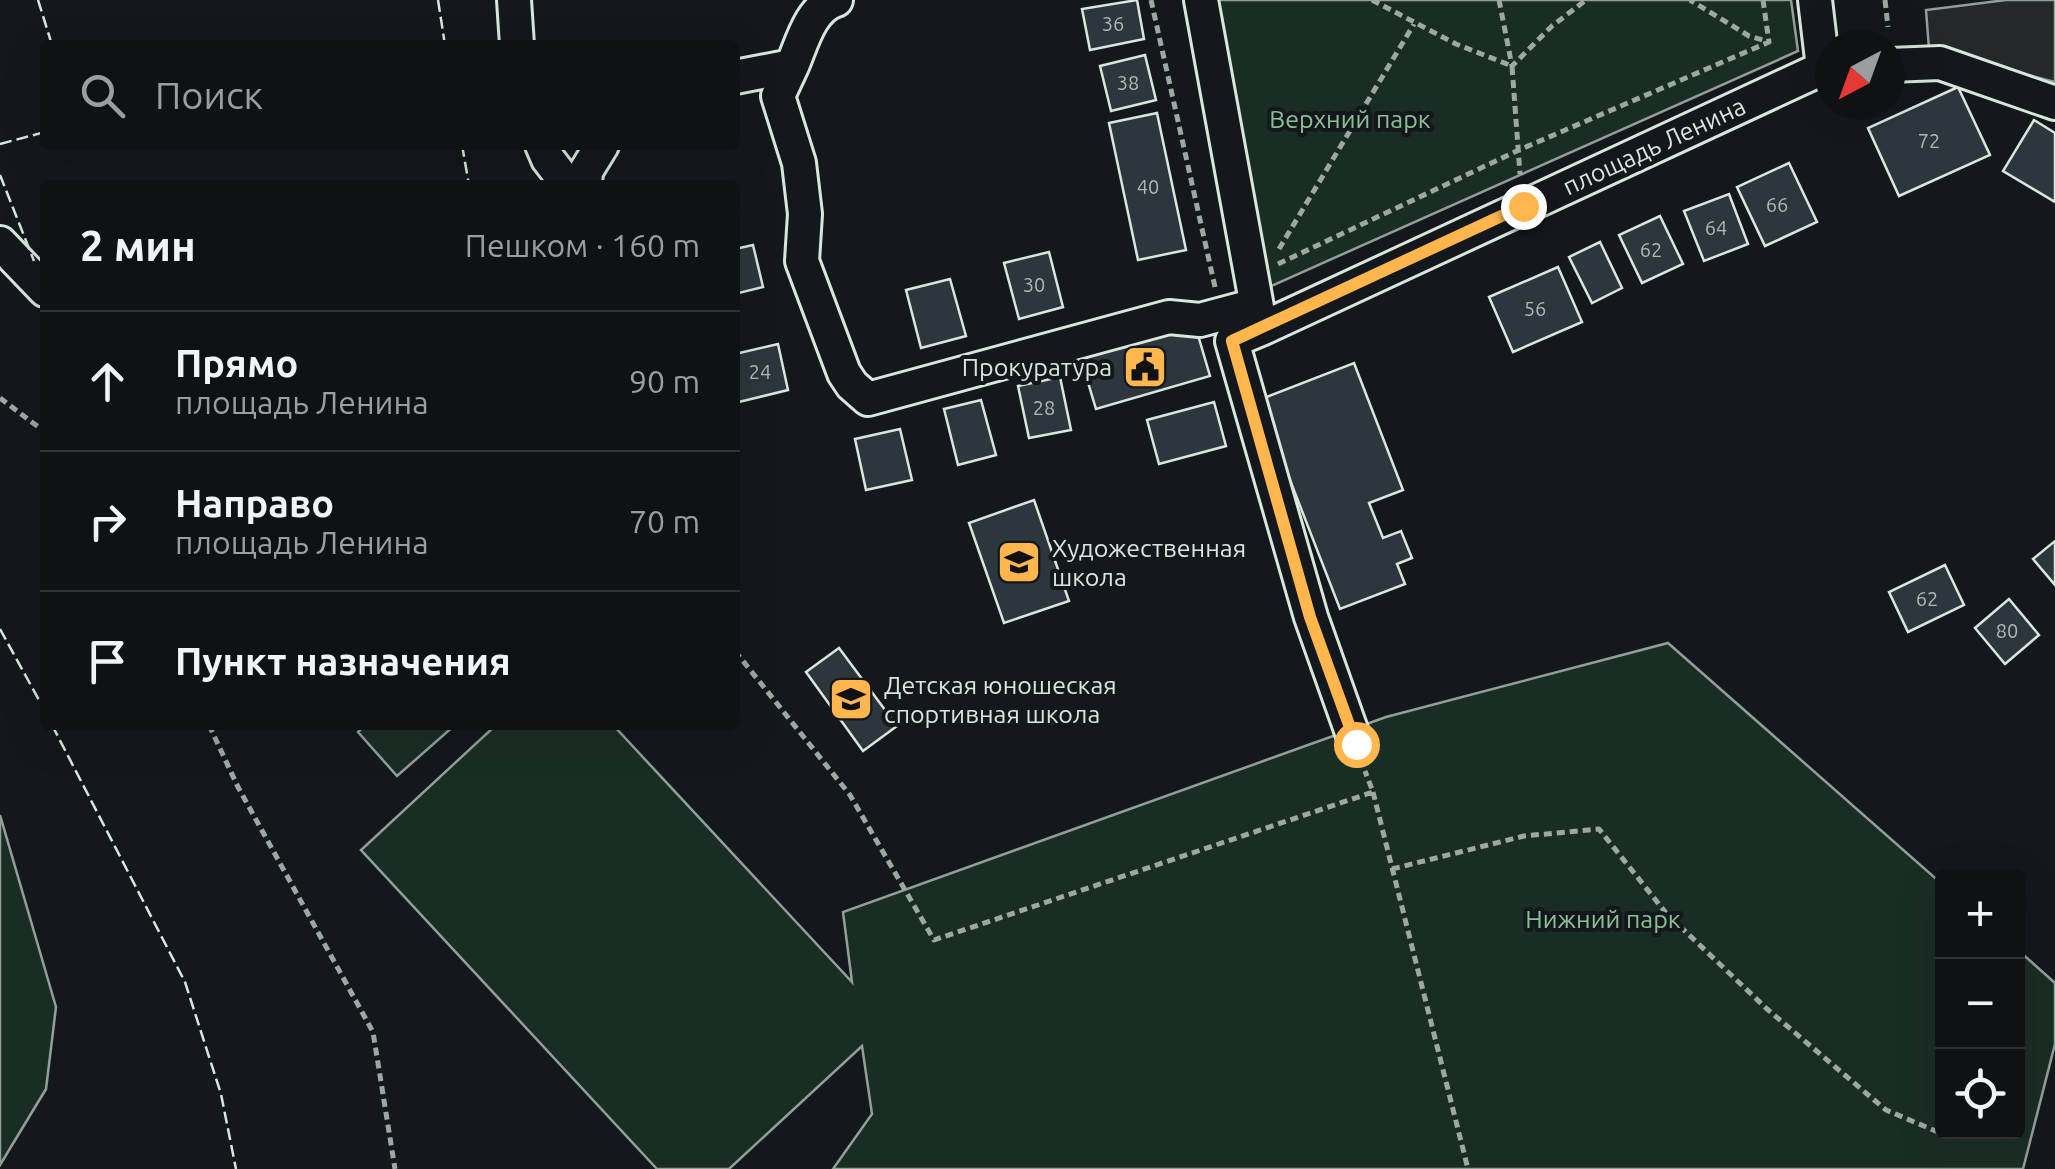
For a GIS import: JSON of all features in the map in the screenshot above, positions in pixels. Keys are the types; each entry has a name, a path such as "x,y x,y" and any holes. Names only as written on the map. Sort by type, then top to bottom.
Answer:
{"street":[{"path":"514,0 517,40"},
{"path":"836,0 816,13 778,96 798,163 804,214 802,261 844,373 868,398 1169,317 1200,320 1257,305 1200,0"},
{"path":"1815,0 1820,30"},
{"path":"1905,64 1940,63 2055,103"},
{"path":"740,77 792,66"},
{"name":"площадь Ленина","path":"1356,744 1310,617 1232,341 1257,305 1523,206 1815,73"},
{"path":"544,150 564,180"},
{"path":"585,180 586,171 599,150"},
{"path":"0,243 40,285"}],"path":[{"path":"1151,0 1216,294 1257,305"},
{"path":"1372,0 1414,24 1512,66"},
{"path":"1499,0 1512,66 1523,206"},
{"path":"1512,66 1552,26 1586,0"},
{"path":"1690,0 1749,36 1769,42"},
{"path":"1764,0 1769,42"},
{"path":"1885,0 1888,26"},
{"path":"1414,24 1267,269 1519,150 1769,42"},
{"path":"0,398 40,428"},
{"path":"740,657 850,795 934,940 1373,792"},
{"path":"212,730 263,834 373,1032 395,1169"},
{"path":"1356,744 1373,792 1468,1169"},
{"path":"1392,869 1524,836 1599,828 1666,913 1767,1009 1886,1110 1935,1131"}],"green space":[{"name":"Верхний парк","path":"1206,0 1791,0 1798,51 1260,291"},
{"name":"Нижний парк","path":"1668,643 1935,878 1935,1139 2025,1139 2025,956 2055,983 2055,1044 2023,1169 833,1169 872,1114 862,1046 729,1169 657,1169 361,850 491,730 618,730 852,982 843,912 1386,717"},
{"path":"360,730 449,730 397,776"},
{"path":"0,815 56,1007 46,1089 0,1165"}],"shaded area":[{"path":"2006,0 2055,0 2055,82 1929,49 1926,10"}],"building":[{"path":"1137,0 1144,39 1090,50 1082,9"},
{"path":"1145,55 1156,100 1111,111 1100,66"},
{"path":"1958,87 1990,155 1899,196 1868,128 1886,120 1905,120 1905,111"},
{"path":"1157,113 1186,250 1138,260 1109,123"},
{"path":"2034,120 2055,133 2055,202 2003,171"},
{"path":"1789,163 1817,222 1765,246 1737,187"},
{"path":"1729,194 1748,244 1704,261 1684,211"},
{"path":"1660,216 1683,264 1642,283 1619,235"},
{"path":"1600,242 1622,288 1592,303 1569,257"},
{"path":"753,245 763,287 740,293 740,248"},
{"path":"1049,252 1063,307 1019,319 1004,263"},
{"path":"1558,267 1582,322 1513,352 1489,297"},
{"path":"950,279 966,336 921,348 906,290"},
{"name":"Прокуратура","path":"1195,325 1210,376 1096,409 1081,359"},
{"path":"778,344 788,390 740,402 740,353"},
{"path":"1354,363 1403,490 1369,503 1383,538 1401,531 1412,558 1397,564 1405,584 1340,609 1259,400"},
{"path":"1060,377 1071,430 1029,438 1018,386"},
{"path":"981,400 996,455 958,465 944,409"},
{"path":"1214,402 1226,446 1159,464 1147,420"},
{"path":"900,429 912,480 866,490 855,439"},
{"name":"Художественная школа","path":"1034,500 1069,601 1004,623 969,523"},
{"path":"2055,541 2055,585 2033,559"},
{"path":"1945,565 1964,605 1908,632 1889,592"},
{"path":"2009,599 2039,635 2005,664 1975,628"},
{"name":"Детская юношеская спортивная школа","path":"839,648 897,726 863,751 806,672"}],"fence":[{"path":"38,0 50,40"},
{"path":"438,0 444,40"},
{"path":"0,144 40,133"},
{"path":"463,150 468,180"},
{"path":"0,175 34,261"},
{"path":"0,629 40,702"},
{"path":"55,730 185,982 221,1094 236,1169"}],"place":[{"name":"Прокуратура","path":"1145,367"},
{"name":"Художественная школа","path":"1019,562"},
{"name":"Детская юношеская спортивная школа","path":"851,699"}],"route":[{"path":"1356,744 1310,617 1232,341 1523,206"}]}
